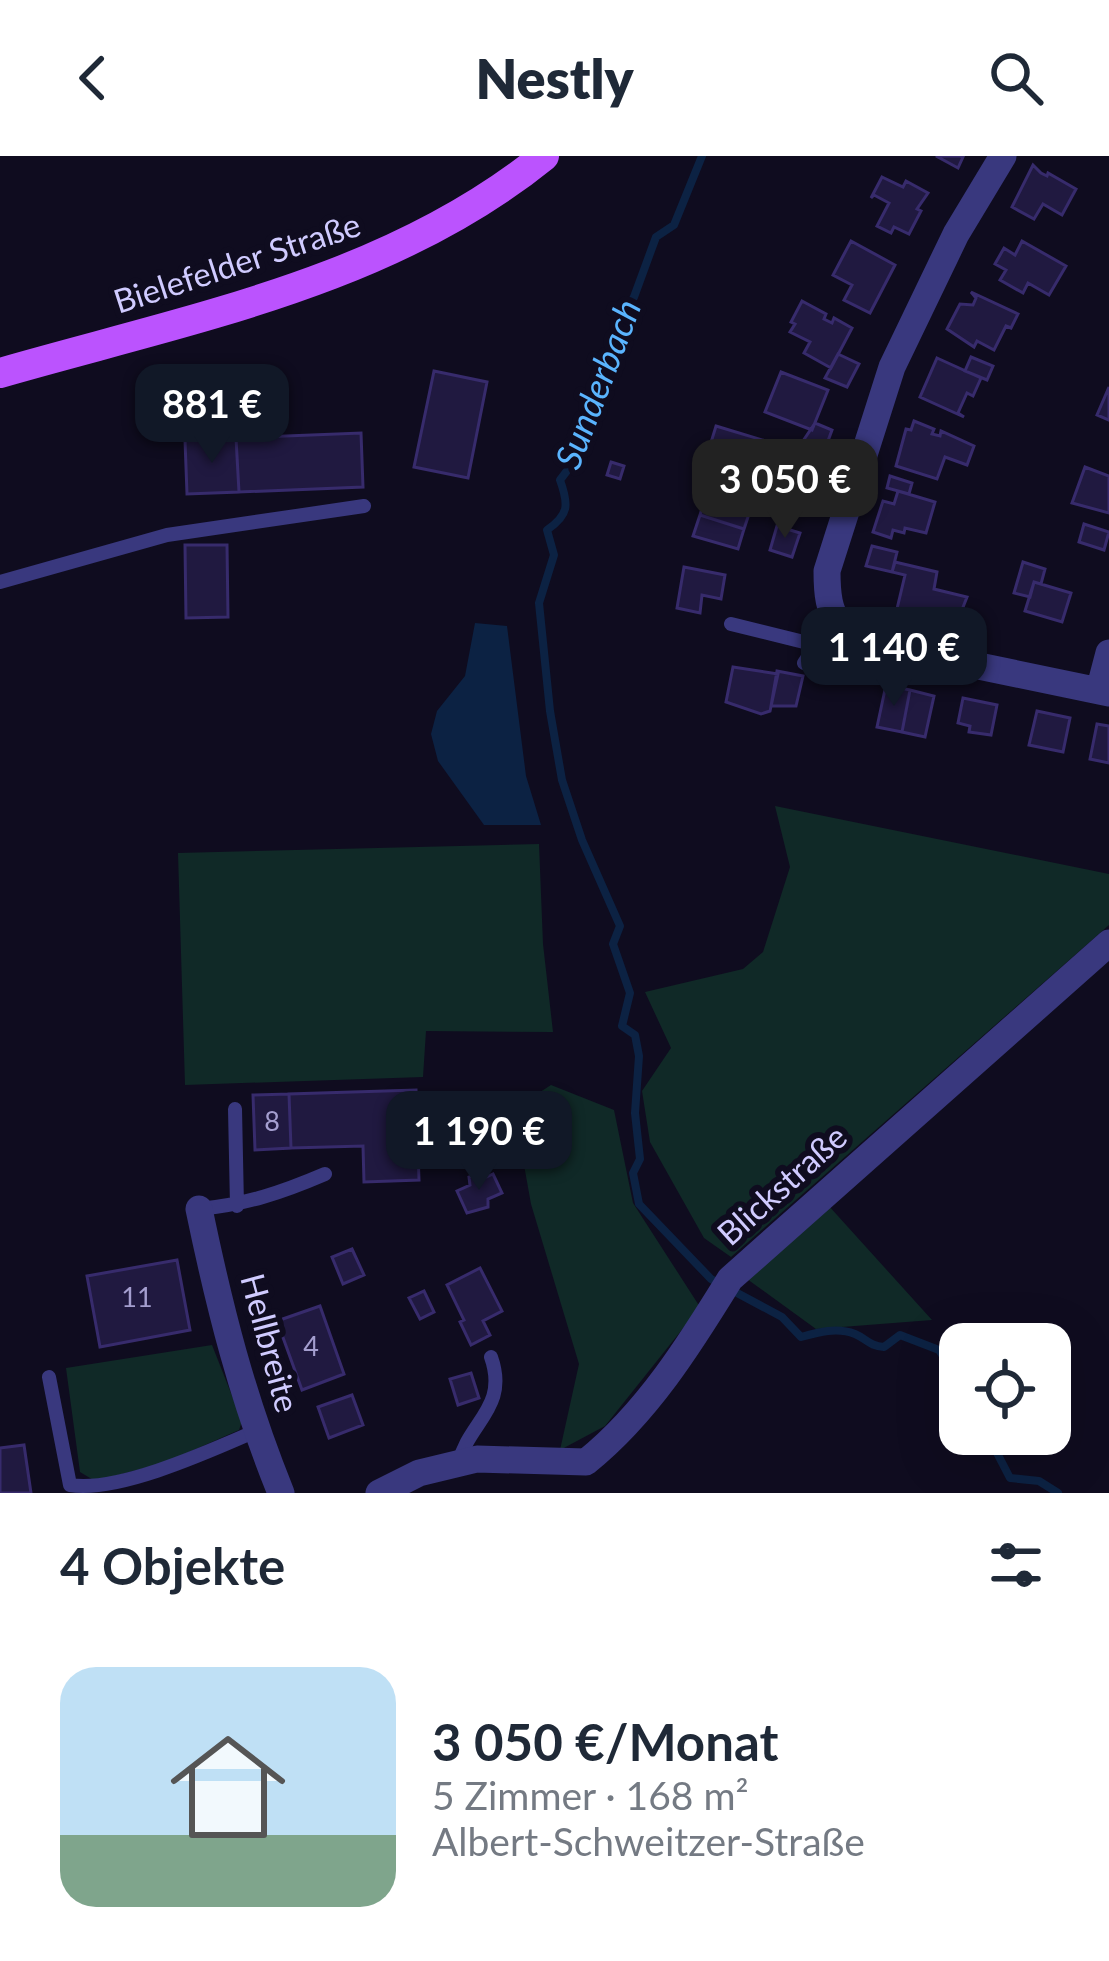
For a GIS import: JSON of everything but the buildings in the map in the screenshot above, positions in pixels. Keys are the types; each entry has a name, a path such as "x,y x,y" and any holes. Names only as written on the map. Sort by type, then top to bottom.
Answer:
{"main road":[{"name":"Bielefelder Straße","path":"0,373 333,275 443,226 544,156"}],"street":[{"path":"1003,156 956,234 892,367 826,572 827,598 832,619 854,635 882,646 1104,692 1109,653"},
{"name":"Blickstraße","path":"379,1493 418,1473 477,1459 586,1462 614,1440 706,1323 725,1287 1109,943"},
{"name":"Hellbreite","path":"200,1209 225,1335 281,1493"}],"lane":[{"path":"0,582 167,535 364,506"},
{"path":"804,663 832,619"},
{"path":"731,624 816,645"},
{"path":"235,1109 237,1206"},
{"path":"200,1209 237,1206 277,1195 325,1174"},
{"path":"459,1463 491,1403 498,1377 491,1357"},
{"path":"49,1378 70,1485 86,1492 148,1479 256,1431"}],"green space":[{"path":"775,806 1109,874 1109,925 731,1257 704,1238 650,1142 642,1091 671,1048 645,992 743,969 763,952 790,867"},
{"path":"539,844 553,1032 426,1031 423,1077 185,1085 178,853"},
{"path":"551,1085 614,1110 633,1203 700,1307 605,1426 560,1450 579,1364 531,1204 514,1109"},
{"path":"828,1205 932,1320 816,1329 747,1279"},
{"path":"212,1345 242,1421 239,1430 164,1463 95,1481 80,1472 66,1368"}],"water":[{"path":"475,623 507,626 526,776 541,825 484,825 438,761 431,734 437,711 465,676"}],"waterway":[{"name":"Sunderbach","path":"702,156 674,225 656,237 634,297 613,334 584,422 572,441 576,459 560,480 566,503 563,514 547,530 554,555 539,603 562,780 620,926 613,944 630,993 622,1026 635,1035 639,1056 635,1113 640,1159 633,1173 639,1204 711,1279 782,1317 801,1337 842,1331 884,1347 900,1335 939,1350"},
{"name":"Sunderbach","path":"998,1455 1010,1478 1039,1481 1058,1493"}]}
